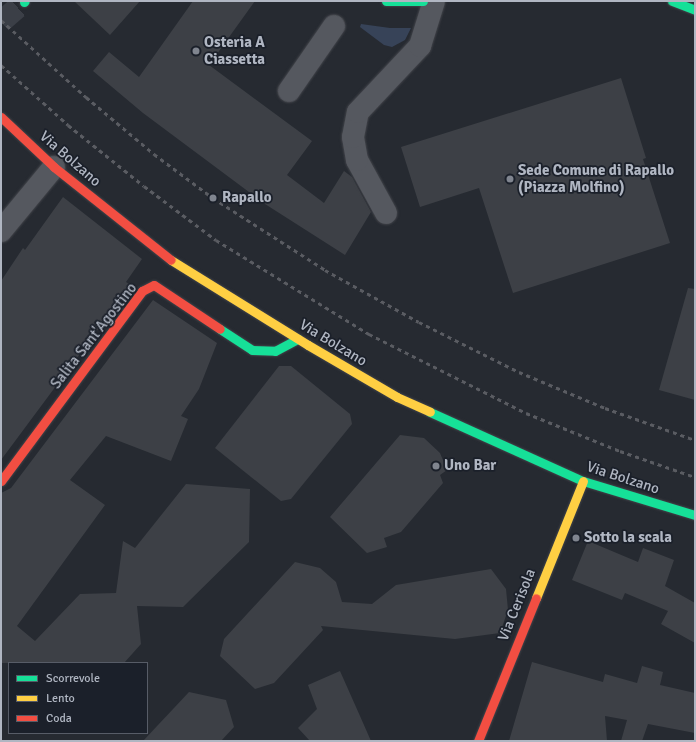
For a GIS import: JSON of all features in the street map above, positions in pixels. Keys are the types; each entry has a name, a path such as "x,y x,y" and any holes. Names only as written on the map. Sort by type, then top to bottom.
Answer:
{"street":[{"path":"386,1 406,3 423,1"},
{"path":"386,213 358,160 353,137 358,112 420,46 434,1"},
{"path":"672,1 695,10"},
{"path":"289,91 334,26"},
{"name":"Via Bolzano","path":"1,117 54,167 164,255 298,339 397,397 584,481 695,515"},
{"path":"1,231 54,167"},
{"name":"Salita Sant'Agostino","path":"1,482 142,290 154,285 252,350 275,351 298,339"},
{"name":"Via Cerisola","path":"478,741 584,481"}],"water":[{"path":"361,24 390,28 411,28 405,40 392,47 384,45 360,27"}],"building":[{"path":"74,1 140,1 110,35"},
{"path":"193,1 255,1 209,65 312,141 287,175 324,203 344,171 352,177 371,212 345,255 265,204 143,113 93,71 109,52 139,77"},
{"name":"Sede Comune di Rapallo (Piazza Molfino)","path":"621,78 646,158 643,159 670,243 513,293 479,188 420,207 401,147"},
{"path":"63,197 142,259 126,282 131,285 1,460 1,281 23,248 25,250"},
{"path":"688,288 695,289 695,400 659,390"},
{"path":"153,300 217,343 199,389 181,416 188,419 171,461 106,436 70,480 105,505 17,626 35,641 80,594 116,593 123,541 135,548 186,484 250,489 249,542 183,607 137,606 141,644 125,662 2,663 1,493 11,488"},
{"path":"279,366 291,366 350,414 352,424 291,499 281,501 215,448"},
{"path":"400,435 424,438 440,453 447,470 440,475 443,483 401,532 384,538 387,547 367,553 330,517"},
{"path":"588,541 638,562 643,548 674,560 665,586 695,603 695,643 661,624 668,611 625,593 622,600 572,580"},
{"path":"295,562 320,568 336,582 342,602 372,604 396,585 491,569 506,589 508,610 500,633 455,639 321,626 323,630 274,683 255,689 220,656 224,639"},
{"path":"532,662 603,682 605,674 637,683 642,666 663,672 660,685 695,693 695,733 648,724 642,741 621,741 627,720 605,716 607,741 509,741"},
{"path":"340,671 371,741 310,741 298,728 317,709 308,685"},
{"path":"189,692 226,700 234,727 221,741 143,741"}],"tunnel":[{"path":"1,22 24,2"}],"railway":[{"path":"1,20 86,97 154,154 213,198 325,270 419,322 519,372 605,408 695,440"},
{"path":"1,65 68,125 144,186 216,240 369,334 526,413 620,451 695,477"}],"traffic: fast":[{"path":"386,1 423,1"},
{"path":"672,1 695,10"},
{"path":"220,329 252,350 275,351 298,339"},
{"path":"430,412 583,481 695,515"}],"traffic: slow":[{"path":"171,260 308,345 397,397 430,412"},
{"path":"536,598 583,481"}],"traffic: jam":[{"path":"1,117 54,167 171,260"},
{"path":"1,481 142,291 154,285 220,329"},
{"path":"478,741 536,598"}],"place":[{"name":"Osteria A Ciassetta","path":"196,51"},
{"name":"Sede Comune di Rapallo (Piazza Molfino)","path":"510,179"},
{"name":"Rapallo","path":"213,198"},
{"name":"Uno Bar","path":"436,466"},
{"name":"Sotto la scala","path":"576,538"}]}
